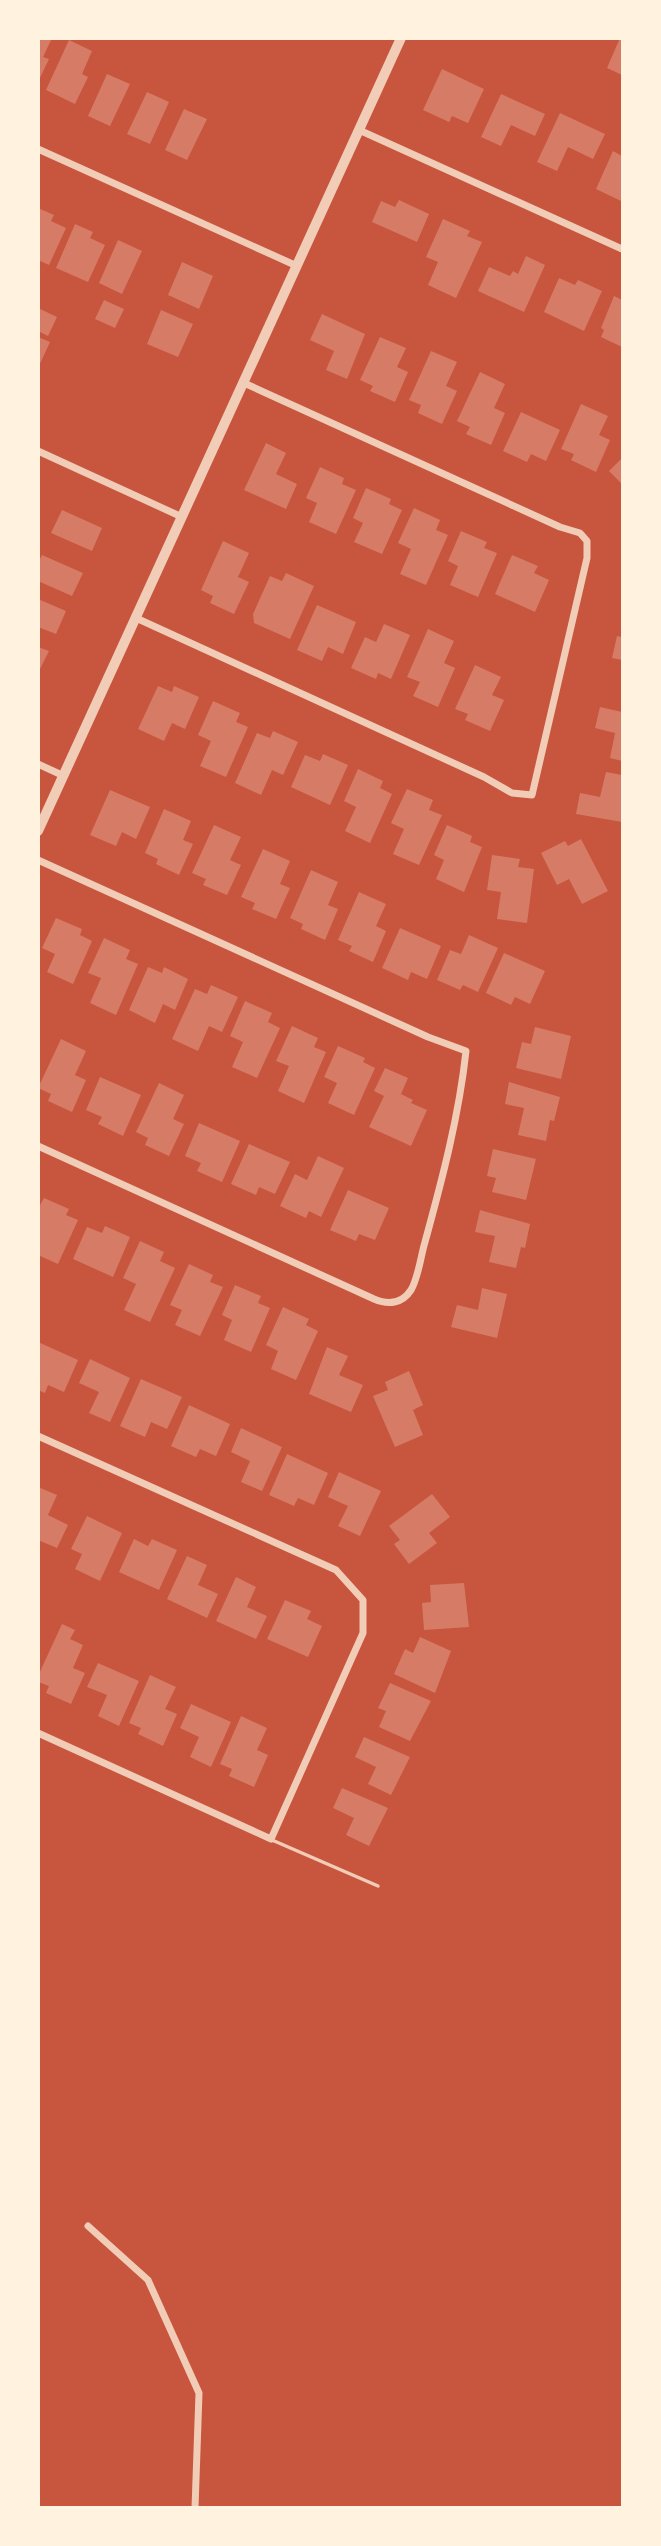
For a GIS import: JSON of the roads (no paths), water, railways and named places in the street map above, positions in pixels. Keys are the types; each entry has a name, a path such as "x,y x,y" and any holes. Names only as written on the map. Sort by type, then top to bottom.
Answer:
{"street":[{"path":"38,831 401,38"},
{"path":"359,130 622,249"},
{"path":"38,149 297,267"},
{"path":"136,618 484,777 512,793 532,794 587,558 587,541 580,533 560,527 244,383"},
{"path":"38,451 182,517"},
{"path":"38,764 64,776"},
{"path":"38,860 428,1037 466,1051 462,1087 412,1289 398,1302 386,1304 38,1146"},
{"path":"38,1436 336,1570 363,1600 363,1633 271,1839 38,1733"},
{"path":"88,2226 148,2280 199,2393 195,2508"}],"lane":[{"path":"271,1839 378,1886"}]}
